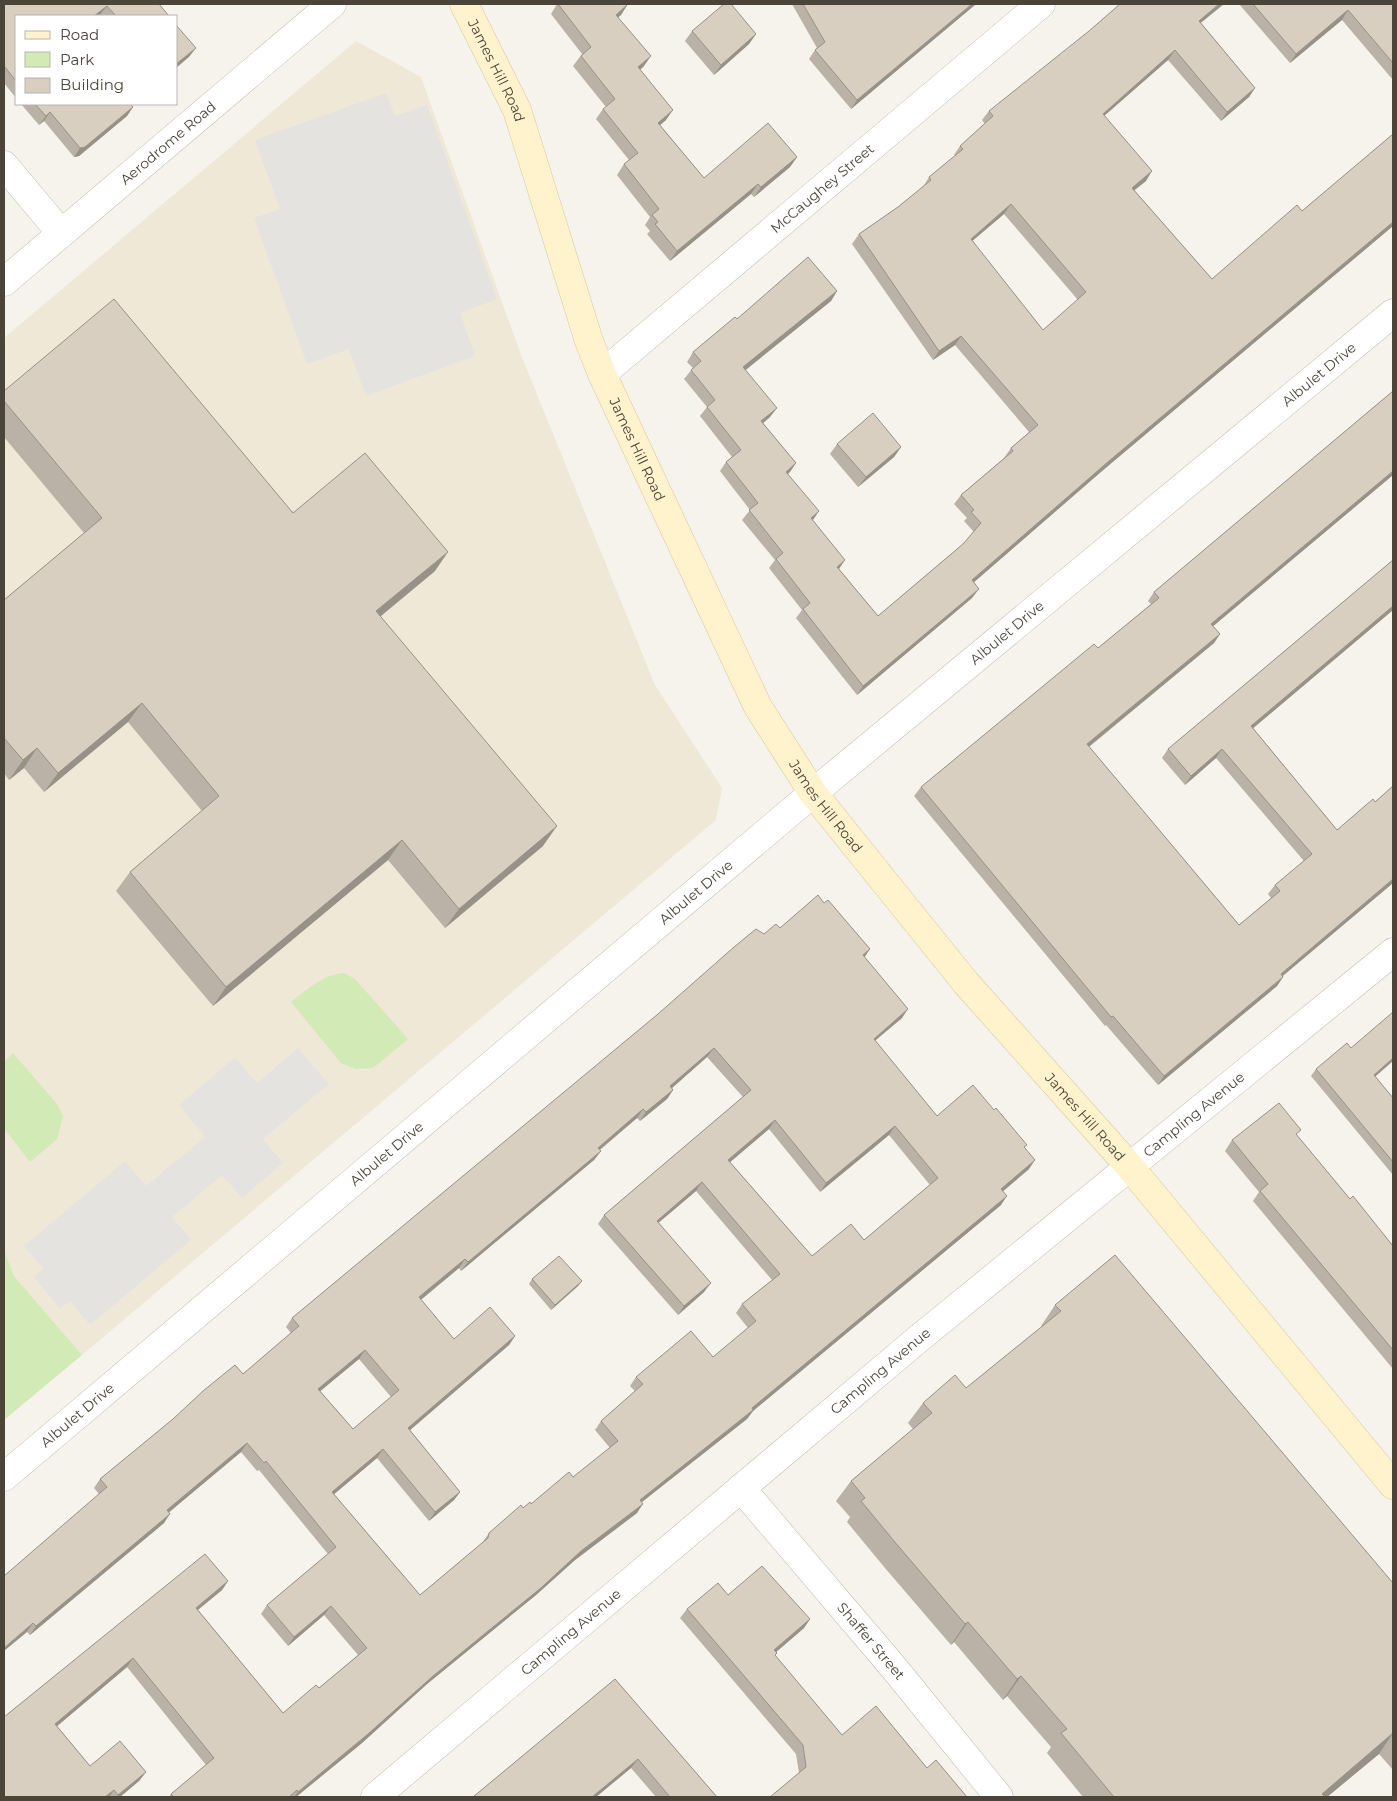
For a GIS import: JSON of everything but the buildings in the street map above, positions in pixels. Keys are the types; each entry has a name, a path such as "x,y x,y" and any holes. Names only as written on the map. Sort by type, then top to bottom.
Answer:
{"street":[{"name":"Aerodrome Road","path":"4,282 332,4"},
{"name":"James Hill Road","path":"464,4 518,110 589,341 602,374 758,707 813,793 966,983 1130,1167 1393,1485"},
{"name":"McCaughey Street","path":"602,374 1041,4"},
{"path":"4,165 61,233"},
{"name":"Albulet Drive","path":"4,1477 813,793 1393,313"},
{"name":"Campling Avenue","path":"375,1797 917,1340 1393,952"},
{"name":"Shaffer Street","path":"742,1488 999,1797"}],"shaded area":[{"path":"356,41 421,77 521,355 655,685 722,788 716,820 82,1355 14,1276 4,1250 4,338"},
{"path":"386,93 395,116 427,105 497,299 460,313 475,356 366,396 349,349 307,364 254,218 280,209 255,140"},
{"path":"298,1048 329,1084 263,1139 283,1163 242,1198 222,1175 172,1217 191,1240 90,1325 70,1301 60,1309 34,1277 43,1269 24,1246 125,1161 146,1186 205,1137 179,1105 235,1057 257,1083"}],"green space":[{"path":"344,973 355,979 408,1039 373,1068 356,1069 341,1063 291,1002 322,980"},
{"path":"13,1053 57,1104 63,1116 57,1139 30,1162 4,1128 4,1062"},
{"path":"4,1250 14,1276 82,1355 4,1420"}]}
